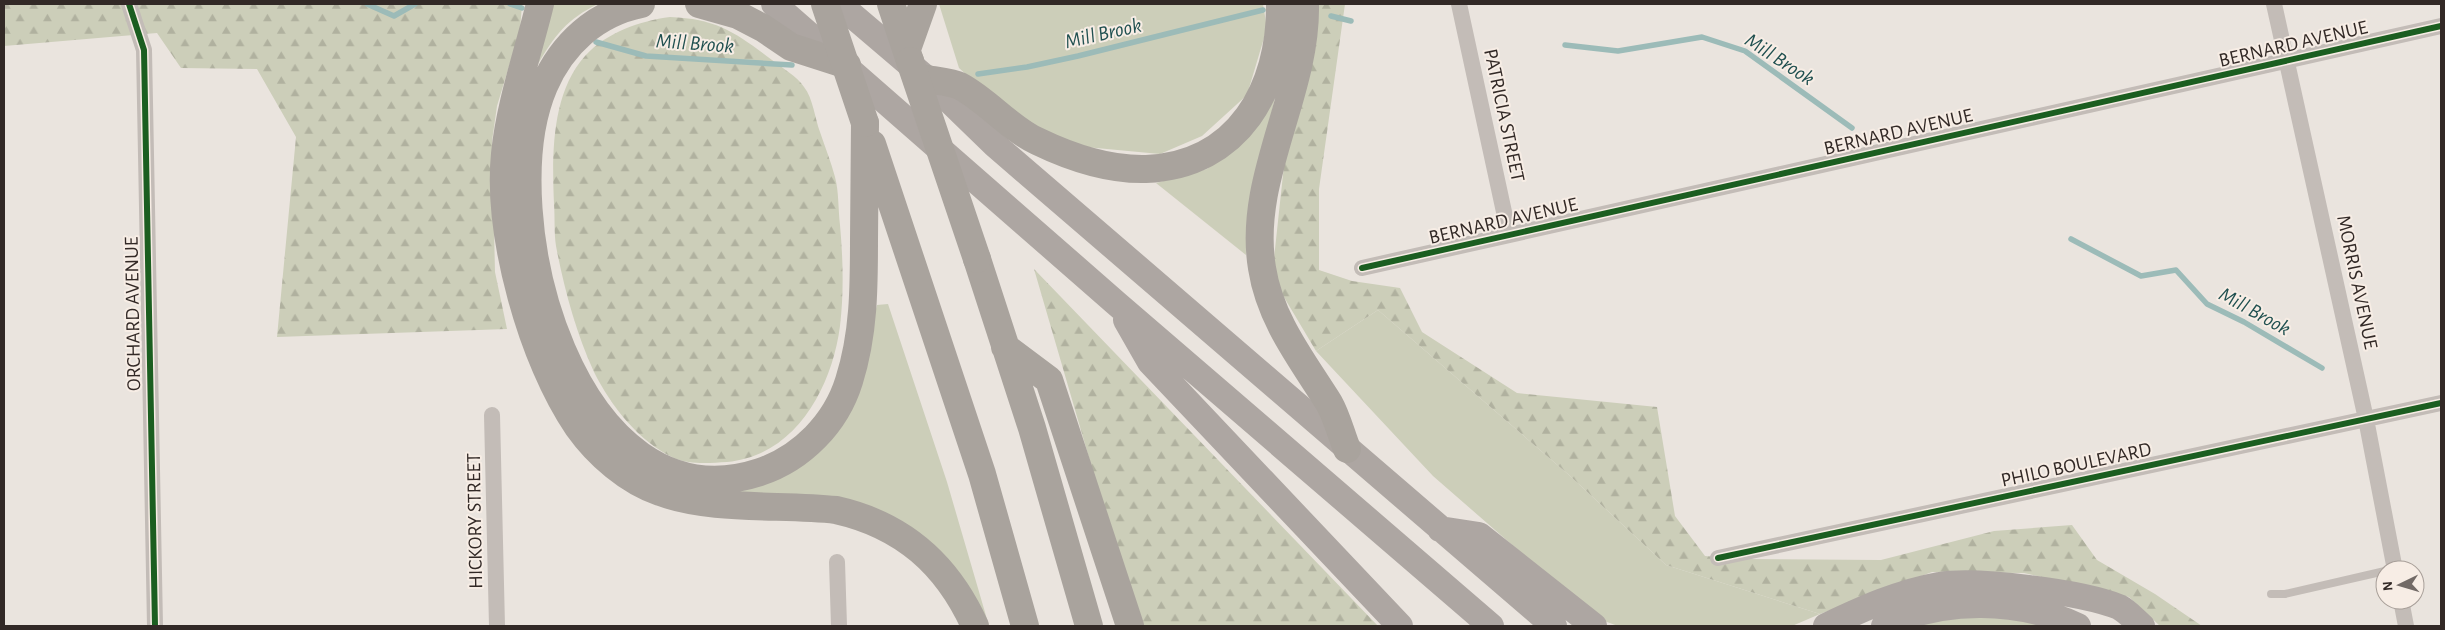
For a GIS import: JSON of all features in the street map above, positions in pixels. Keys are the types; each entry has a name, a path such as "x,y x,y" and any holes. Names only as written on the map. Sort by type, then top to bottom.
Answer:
{"highway":[{"path":"540,4 508,133 505,156 509,232 522,299 534,337 553,381 579,428 620,471 639,484 660,492 682,499 704,502 836,510 857,515 885,526 924,553 942,572 969,612 975,626"},
{"path":"641,4 608,14 592,24 569,46 555,65 544,86 534,116 528,177 535,258 556,334 570,369 593,408 634,450 655,464 673,472 710,479 730,478 754,474 778,465 810,443 822,430 834,414 849,383 861,330 873,161"},
{"path":"699,4 711,6 746,20 763,28 791,47 847,65"},
{"path":"774,4 847,65 1116,304 1491,626"},
{"path":"825,4 865,123 873,161 982,474 1024,626"},
{"path":"839,4 915,63 995,145 1554,626"},
{"path":"891,4 915,63 1006,347 1063,531 1090,626"},
{"path":"915,63 923,4"},
{"path":"915,63 959,86 1035,140 1072,156 1098,164 1125,168 1165,167 1190,159 1211,149 1231,136 1248,118 1261,99 1272,71 1278,44 1280,4"},
{"path":"1305,4 1303,41 1297,71 1264,194 1260,222 1260,250 1265,283 1276,316 1303,365 1330,405 1347,449"},
{"path":"1116,304 1150,362 1400,626"},
{"path":"1006,347 1050,380 1130,626"},
{"path":"1440,529 1479,535 1594,626"},
{"path":"1826,626 1866,607 1908,592 1940,585 1965,583 2068,594 2120,608 2142,626"},
{"path":"1884,626 1914,614 1941,609 1992,605 2043,612 2078,626"}],"street":[{"name":"ORCHARD AVENUE","path":"129,4 144,50 155,626"},
{"name":"PATRICIA STREET","path":"1459,4 1509,235"},
{"name":"MORRIS AVENUE","path":"2274,4 2366,419 2389,560"},
{"name":"BERNARD AVENUE","path":"1362,268 2441,26"},
{"name":"PHILO BOULEVARD","path":"1718,558 2441,403"},
{"name":"HICKORY STREET","path":"492,415 497,626"},
{"path":"838,562 839,626"},
{"path":"2401,610 2402,625"}],"lane":[{"path":"2271,594 2294,593 2375,574"}],"green space":[{"path":"4,4 522,4 520,30 497,106 492,141 495,272 507,329 277,337 296,137 257,69 181,68 157,33 4,46"},
{"path":"550,4 598,4 570,22 556,36 538,64"},
{"path":"939,4 1263,4 1267,28 1247,95 1202,136 1160,154 1075,146 1006,111 959,68"},
{"path":"1315,4 1345,4 1319,189 1319,270 1352,281 1400,288 1422,332 1517,393 1657,407 1675,516 1705,556 1741,559 1881,560 1994,531 2072,525 2097,560 2155,594 2202,626 2160,626 2129,597 2024,573 1932,572 1820,614 1666,565 1569,475 1378,310 1316,351 1272,277 1285,156"},
{"path":"670,17 701,21 726,29 748,42 797,79 810,97 837,189 842,250 842,301 836,349 829,373 819,395 791,433 772,447 751,457 727,462 693,463 674,458 649,443 627,422 609,398 594,372 576,326 556,246 553,166 556,126 566,88 574,71 585,56 603,40 624,29 647,21"},
{"path":"1275,98 1250,203 1246,255 1156,183 1207,169 1253,131"},
{"path":"1034,269 1378,626 1138,626"},
{"path":"888,304 947,482 989,626 985,626 922,536 734,494 803,463 870,332 877,305"},
{"path":"1378,310 1569,475 1666,565 1820,614 1792,626 1618,626 1596,618 1433,476 1316,351"},
{"path":"2001,615 2050,626 1915,626 1959,617"}],"waterway":[{"name":"Mill Brook","path":"367,4 394,16 415,4"},
{"name":"Mill Brook","path":"510,4 522,8"},
{"name":"Mill Brook","path":"978,74 1027,67 1078,56 1263,10"},
{"name":"Mill Brook","path":"1331,16 1351,21"},
{"name":"Mill Brook","path":"1565,45 1618,51 1702,37 1745,51 1852,128"},
{"name":"Mill Brook","path":"596,42 646,56 792,65"},
{"name":"Mill Brook","path":"2071,239 2141,276 2176,270 2207,304 2244,322 2322,368"}],"cycle path":[{"path":"129,4 144,50 155,626"},
{"path":"1362,268 2441,26"},
{"path":"1718,558 2441,403"}]}
